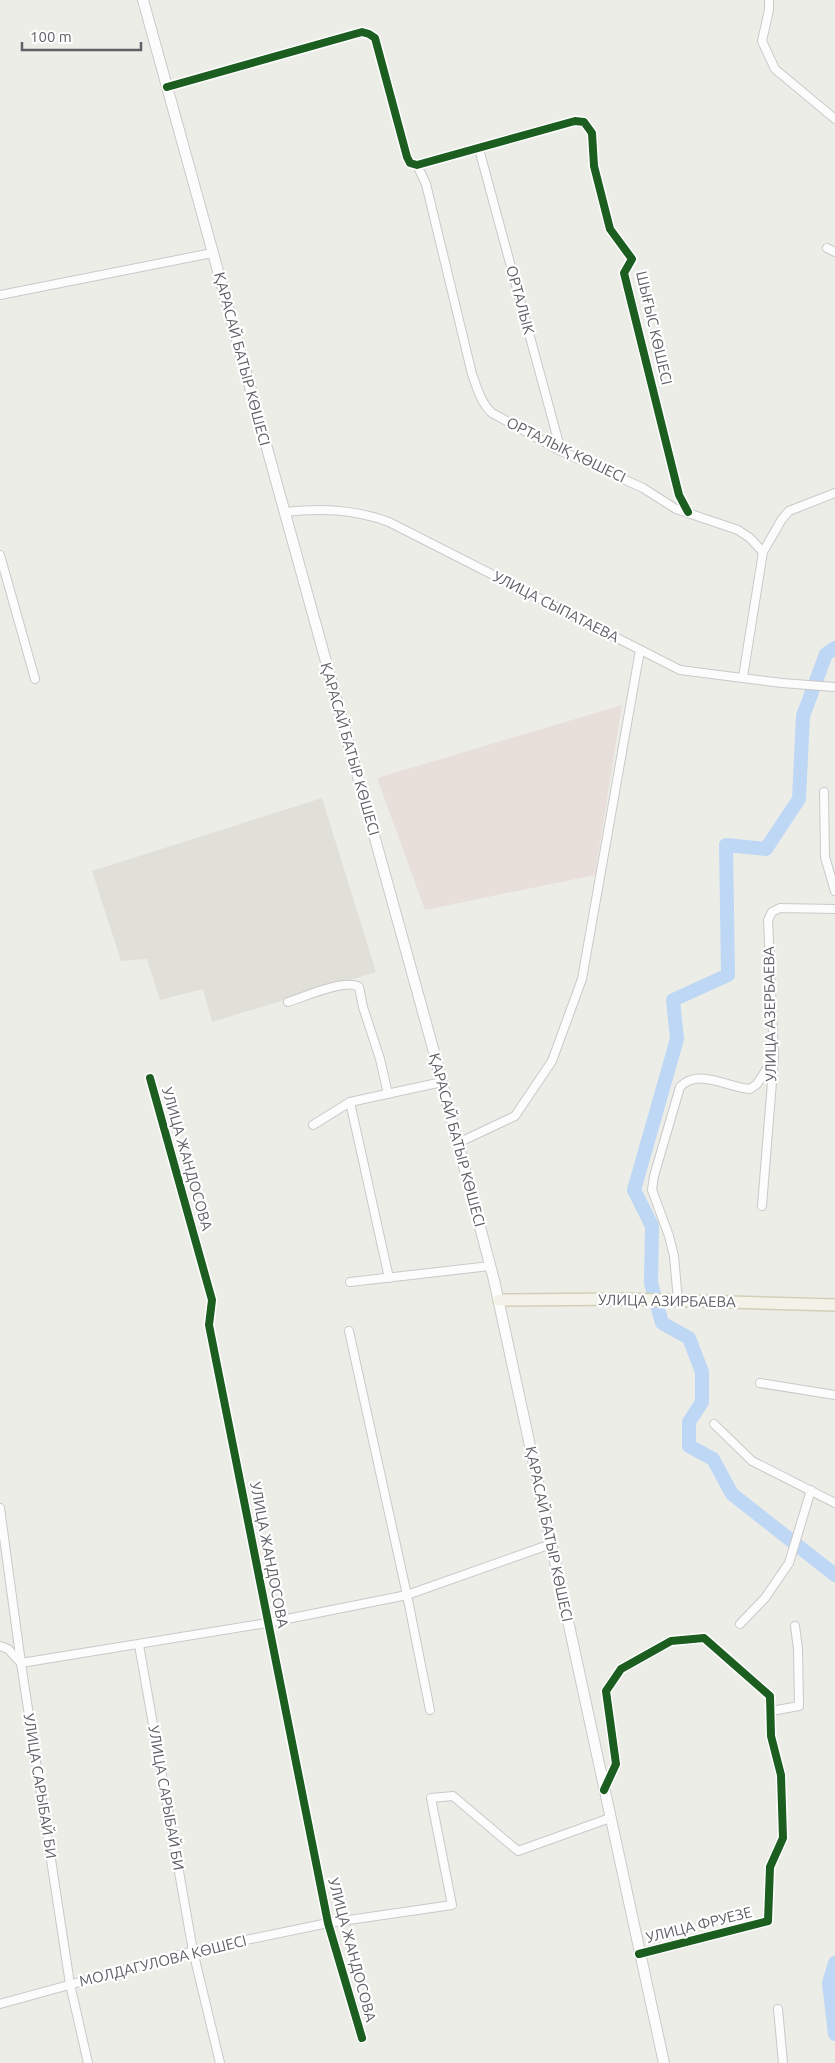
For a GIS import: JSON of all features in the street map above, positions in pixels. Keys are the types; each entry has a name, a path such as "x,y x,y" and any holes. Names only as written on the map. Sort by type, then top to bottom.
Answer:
{"main road":[{"name":"ҚАРАСАЙ БАТЫР КӨШЕСІ","path":"143,0 442,1082 499,1300 664,2063"},
{"name":"УЛИЦА АЗИРБАЕВА","path":"499,1300 623,1299 835,1305"}],"street":[{"path":"769,0 769,10 762,41 775,69 835,119"},
{"name":"ОРТАЛЫҚ КӨШЕСІ","path":"167,87 362,32 375,38 407,157 410,162 417,165 426,184 479,395 492,413 561,451 643,488 665,503 738,530 750,538 763,552"},
{"name":"ШЫҒЫС КӨШЕСІ","path":"479,149 575,121 584,122 589,127 594,144 594,166 610,229 632,259 624,273 679,495 688,512"},
{"path":"417,165 479,149"},
{"name":"ОРТАЛЫК","path":"479,149 561,451"},
{"path":"0,296 212,252"},
{"path":"743,678 763,552 782,518 789,511 835,493"},
{"name":"УЛИЦА СЫПАТАЕВА","path":"284,512 319,508 367,514 389,522 680,670 782,683 835,687"},
{"path":"0,555 35,679"},
{"path":"458,1143 515,1116 556,1052 582,979 640,650"},
{"path":"824,792 824,857 835,891"},
{"name":"УЛИЦА АЗЕРБАЕВА","path":"762,1206 774,1057 768,920 772,912 780,908 835,909"},
{"path":"288,1002 344,984 354,983 359,987 388,1094"},
{"path":"674,1301 671,1243 652,1190 654,1176 680,1087 686,1080 695,1078 718,1081 739,1089 750,1090 757,1084 774,1057"},
{"name":"УЛИЦА ЖАНДОСОВА","path":"150,1078 212,1300 209,1325 246,1507 267,1623 328,1923 362,2038"},
{"path":"313,1125 350,1102 442,1082"},
{"path":"350,1102 390,1278"},
{"path":"350,1282 490,1266"},
{"path":"348,1331 407,1595 430,1710"},
{"path":"760,1383 835,1395"},
{"path":"714,1424 752,1461 835,1503"},
{"path":"740,1624 765,1598 789,1563 811,1490"},
{"name":"УЛИЦА САРЫБАЙ БИ","path":"0,1508 21,1663 70,1984 88,2063"},
{"name":"УЛИЦА ЖАНДОСОВА","path":"21,1663 267,1623 407,1595 551,1544"},
{"path":"771,1711 800,1706 798,1649 794,1626"},
{"name":"УЛИЦА ФРУЕЗЕ","path":"604,1790 616,1764 606,1691 621,1668 671,1641 704,1638 770,1696 771,1736 781,1775 783,1838 770,1867 768,1921 639,1954"},
{"name":"УЛИЦА САРЫБАЙ БИ","path":"139,1645 193,1951 220,2063"},
{"path":"0,1646 8,1649 21,1663"},
{"name":"УЛИЦА ЖАНДОСОВА","path":"328,1923 452,1906 431,1798 453,1796 518,1851 610,1818"},
{"name":"МОЛДАГУЛОВА КӨШЕСІ","path":"0,2004 193,1951 328,1923"},
{"path":"778,2009 783,2063"}],"shaded area":[{"path":"622,705 595,875 425,910 377,778"},
{"path":"322,798 376,972 212,1022 203,989 160,1000 147,959 121,961 92,871"}],"waterway":[{"path":"835,648 826,654 803,716 799,799 766,849 726,845 728,975 673,1000 677,1039 634,1190 652,1226 651,1283 662,1323 689,1338 702,1372 702,1402 689,1422 689,1446 713,1459 732,1494 835,1575"},
{"path":"835,1963 829,1983 835,2034"}],"cycle path":[{"path":"167,87 362,32 375,38 410,163 417,165 575,121 584,122 592,133 594,166 610,229 632,259 624,273 679,495 688,512"},
{"path":"150,1078 212,1300 209,1325 328,1923 362,2038"},
{"path":"604,1790 616,1764 606,1691 621,1669 671,1641 704,1638 770,1696 771,1736 781,1775 783,1838 770,1867 768,1921 639,1954"}]}
